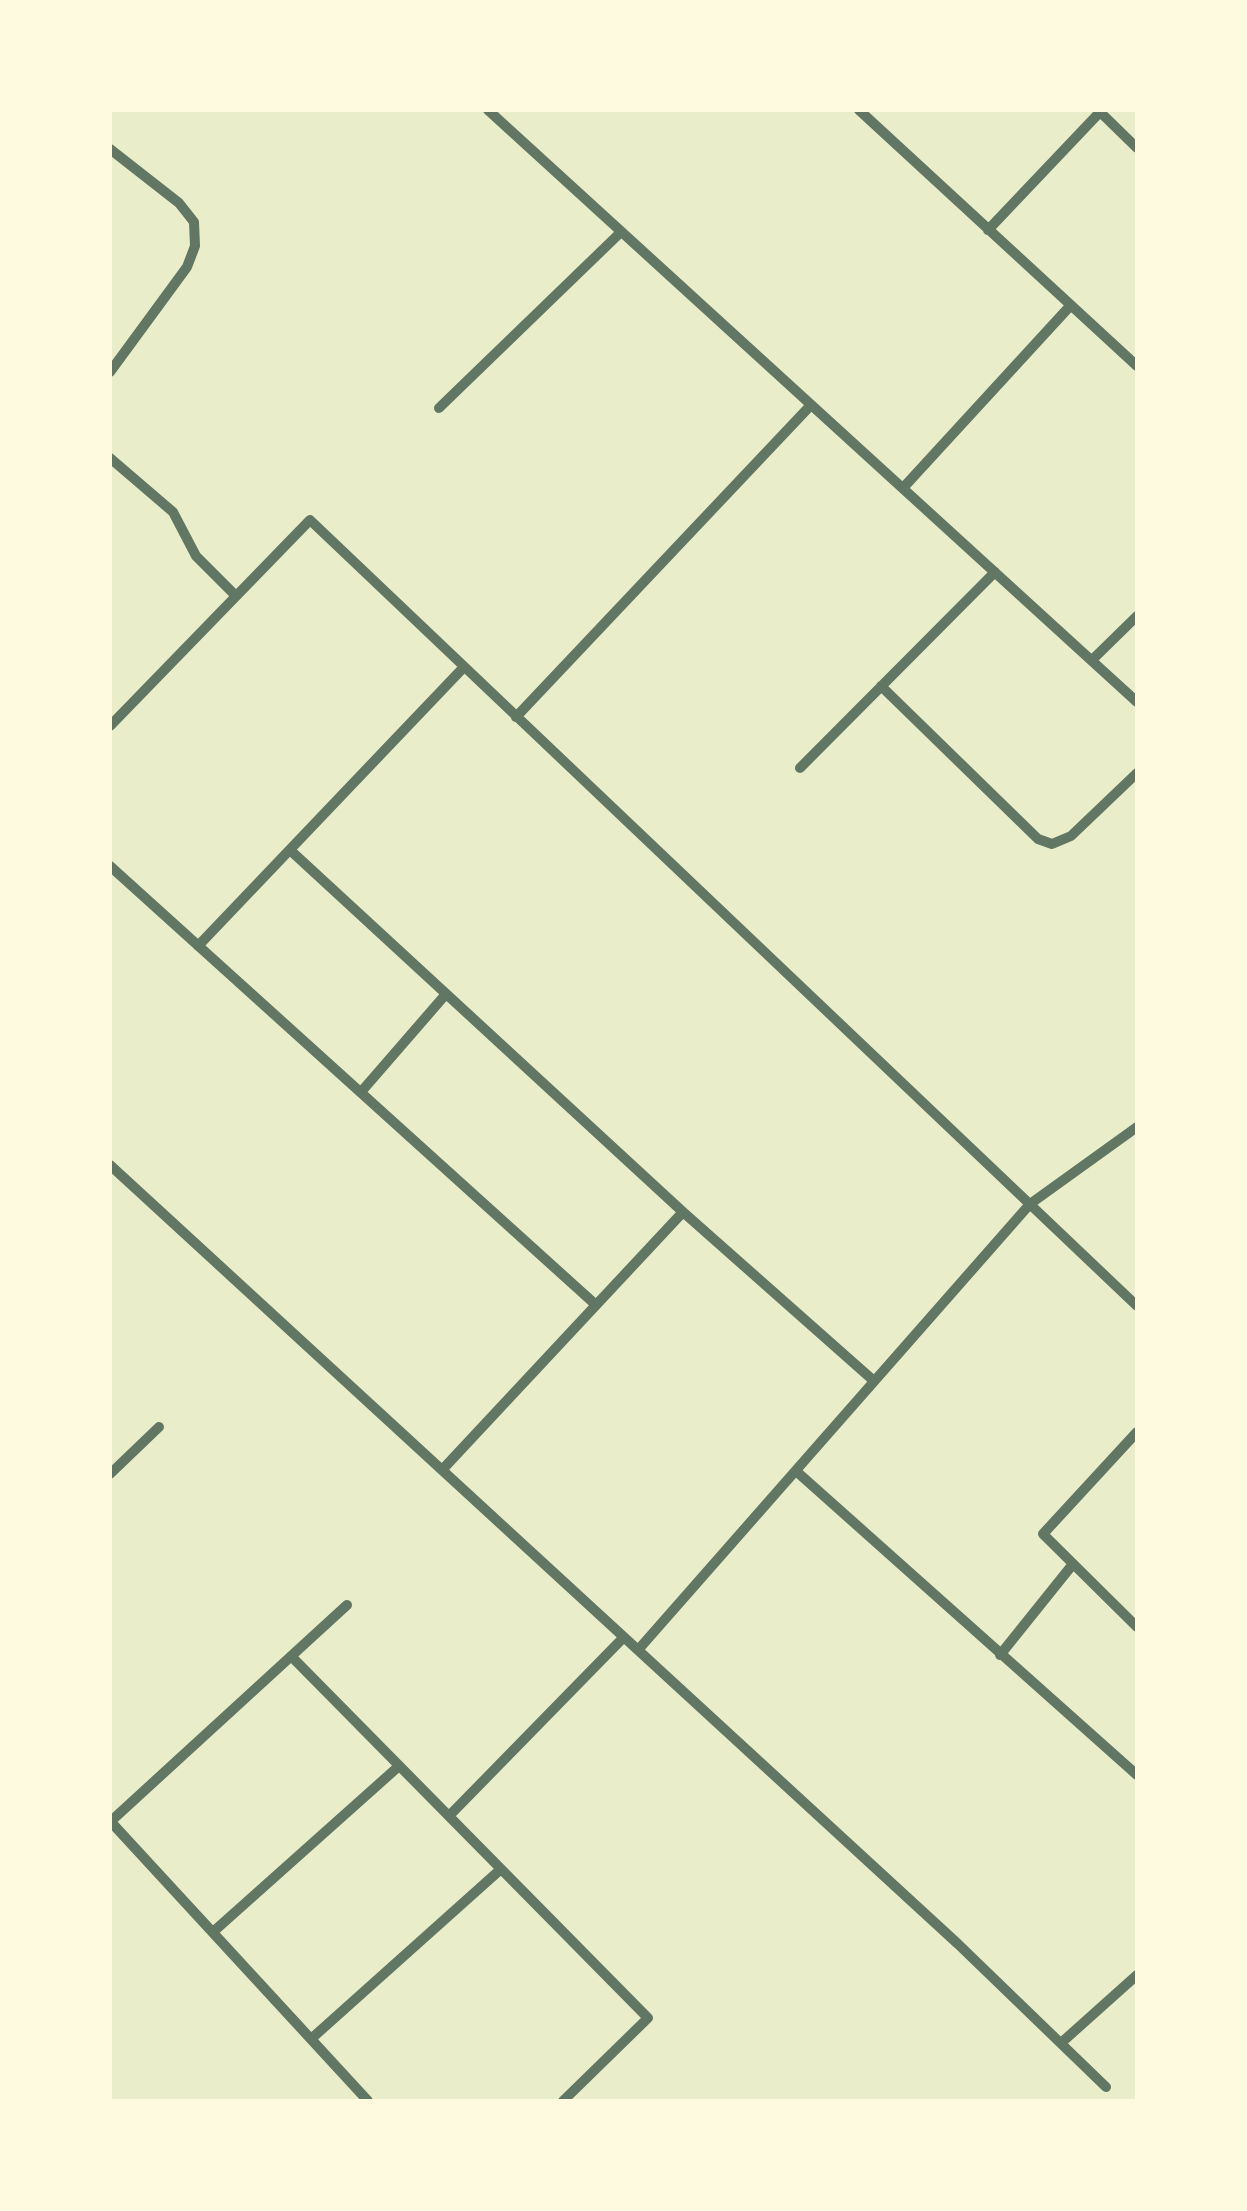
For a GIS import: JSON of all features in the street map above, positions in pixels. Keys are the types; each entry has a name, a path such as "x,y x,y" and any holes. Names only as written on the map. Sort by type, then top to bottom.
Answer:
{"street":[{"path":"488,110 1137,702"},
{"path":"858,110 1137,366"},
{"path":"988,230 1099,111 1137,148"},
{"path":"110,150 179,203 194,222 195,246 188,267 110,372"},
{"path":"439,408 621,232"},
{"path":"903,488 1071,305"},
{"path":"516,717 811,405"},
{"path":"110,458 173,512 196,556 236,596"},
{"path":"110,726 310,520 1137,1306"},
{"path":"800,768 994,572"},
{"path":"1092,660 1137,616"},
{"path":"198,946 464,667"},
{"path":"881,686 1038,839 1052,844 1071,836 1137,773"},
{"path":"290,850 874,1382"},
{"path":"110,866 596,1304"},
{"path":"361,1092 446,994"},
{"path":"638,1650 1030,1204 1137,1126"},
{"path":"110,1165 1106,2087"},
{"path":"442,1470 683,1212"},
{"path":"110,1474 159,1428"},
{"path":"1137,1432 1043,1534 1137,1627"},
{"path":"796,1471 1137,1775"},
{"path":"1000,1655 1073,1564"},
{"path":"346,1605 110,1822 368,2101"},
{"path":"449,1816 624,1638"},
{"path":"291,1656 648,2018 563,2101"},
{"path":"213,1932 399,1766"},
{"path":"312,2039 501,1869"},
{"path":"1061,2043 1137,1975"}]}
